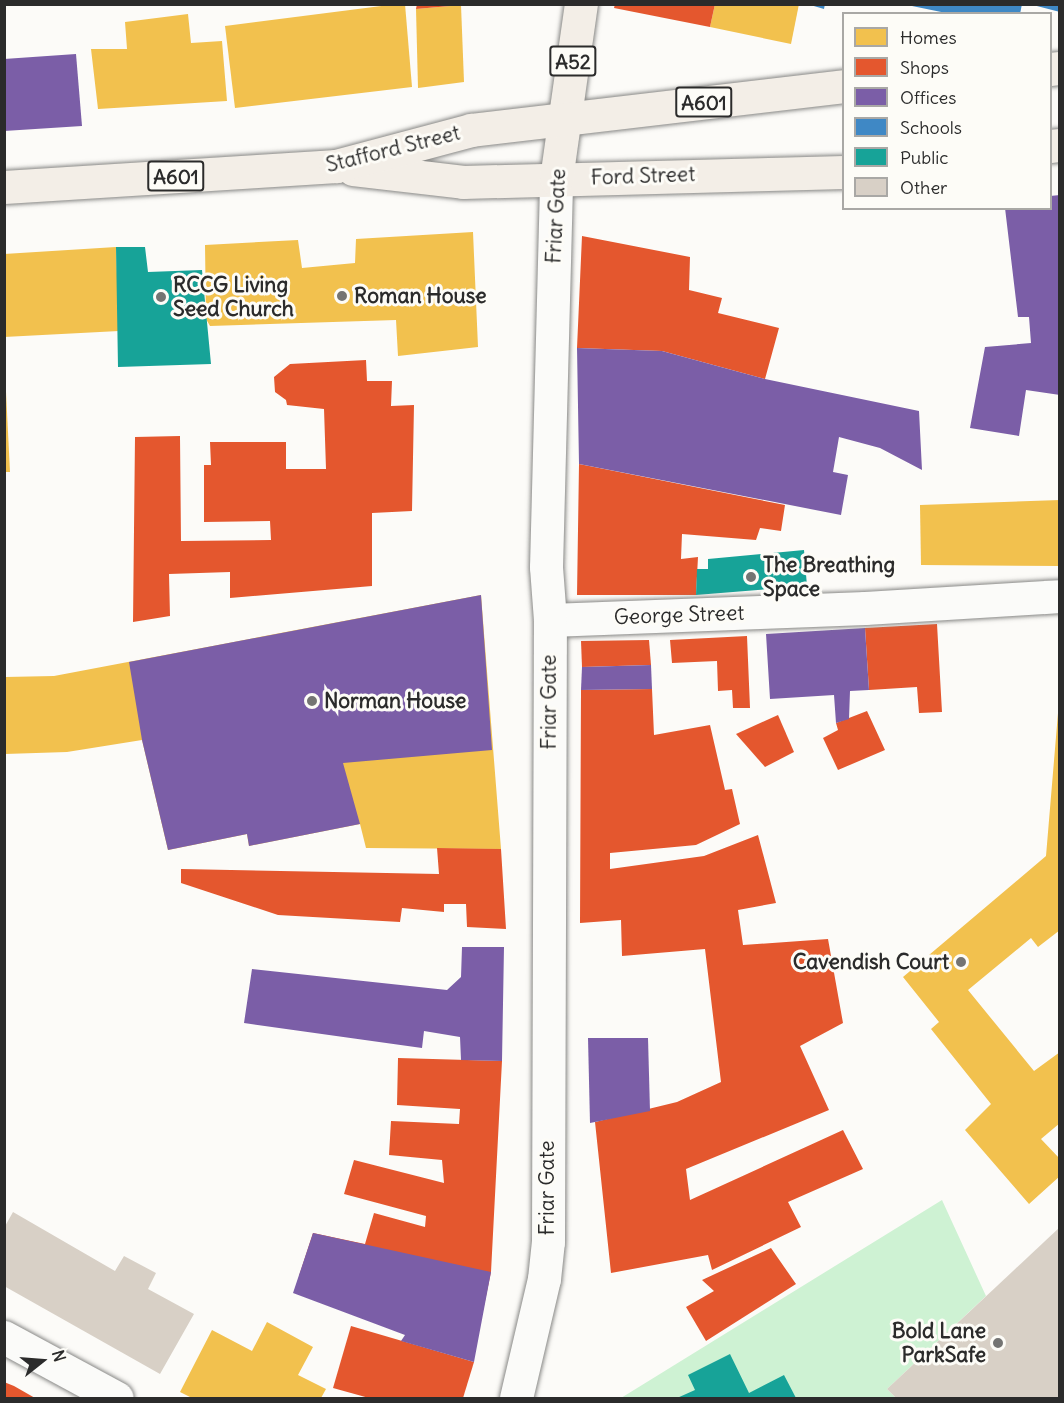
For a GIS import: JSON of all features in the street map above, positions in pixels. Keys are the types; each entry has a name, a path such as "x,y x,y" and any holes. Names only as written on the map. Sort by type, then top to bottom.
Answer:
{"main road":[{"name":"Friar Gate","path":"556,179 581,4"},
{"name":"A601","path":"564,117 842,86"},
{"name":"Stafford Street","path":"4,187 336,166 471,130 564,117"},
{"name":"Ford Street","path":"336,166 463,182 842,172"}],"street":[{"name":"Friar Gate","path":"516,1398 544,1279 548,1242 550,620 546,567 556,179"},
{"name":"George Street","path":"550,620 865,608 1059,596"},
{"path":"4,1337 117,1398"}],"green space":[{"path":"942,1200 986,1296 887,1389 896,1398 621,1398"}],"building: Homes":[{"path":"405,4 412,87 235,108 225,26"},
{"path":"715,4 799,4 791,44 710,27"},
{"path":"461,5 464,82 418,88 416,9"},
{"path":"188,14 191,43 222,41 227,101 98,109 91,49 127,49 125,22"},
{"name":"Roman House","path":"473,232 478,347 398,356 396,320 210,326 206,319 205,245 298,240 302,268 355,263 356,239"},
{"path":"116,247 119,331 4,337 4,254"},
{"path":"4,352 10,472 4,472"},
{"path":"1060,500 1060,566 921,565 920,505"},
{"name":"Norman House","path":"481,595 501,849 366,848 360,824 249,846 247,834 168,850 142,740 67,752 5,754 5,677 54,676"},
{"name":"Cavendish Court","path":"1058,713 1060,930 1038,947 1031,938 968,990 1034,1071 1060,1052 1060,1123 1041,1139 1060,1159 1060,1176 1029,1204 965,1130 991,1104 931,1029 939,1022 903,977 1046,856"},
{"path":"267,1322 313,1347 298,1375 326,1389 321,1398 192,1398 180,1392 212,1330 252,1351"}],"building: Shops":[{"path":"417,4 450,4 450,6 416,9"},
{"path":"615,4 715,4 710,27 614,8"},
{"path":"582,236 690,257 689,290 722,298 718,313 779,328 765,379 662,351 577,348"},
{"path":"366,360 367,381 392,381 391,406 414,405 412,511 372,513 372,586 230,598 230,572 169,574 170,616 133,622 135,437 180,436 181,541 271,540 270,521 204,522 204,465 211,465 210,442 286,442 286,469 326,469 324,409 287,405 286,400 275,392 274,377 290,364"},
{"path":"579,464 785,505 781,531 760,528 756,540 682,534 681,559 698,557 696,595 577,595"},
{"path":"937,624 942,712 919,713 917,687 869,690 865,628"},
{"path":"747,636 750,708 733,708 732,690 718,691 717,661 672,663 670,640"},
{"path":"649,640 651,665 582,667 581,641"},
{"path":"652,689 654,735 710,725 725,790 732,789 740,824 696,845 610,853 610,869 704,856 758,835 776,903 738,910 743,945 828,939 843,1023 800,1046 829,1110 686,1169 690,1200 843,1130 863,1169 788,1202 801,1227 712,1270 708,1255 611,1273 595,1122 677,1102 721,1082 705,949 622,956 621,920 580,923 581,690"},
{"path":"867,711 885,750 838,770 823,738 838,730 836,723"},
{"path":"778,715 794,752 765,767 736,734"},
{"path":"437,848 501,849 506,929 467,927 466,904 444,904 444,912 402,908 400,922 278,915 181,883 181,869 439,874"},
{"path":"398,1058 502,1061 491,1272 479,1330 299,1276 313,1233 365,1244 374,1213 425,1227 426,1216 344,1194 354,1160 444,1183 442,1160 389,1155 391,1121 459,1124 460,1109 397,1105"},
{"path":"771,1248 796,1284 706,1341 686,1307 714,1291 702,1280"},
{"path":"351,1326 474,1362 463,1398 369,1398 333,1388"},
{"path":"4,1382 14,1386 35,1398 4,1398"}],"building: Offices":[{"path":"76,54 82,126 4,131 4,59"},
{"path":"1060,195 1060,395 1026,390 1019,436 970,428 985,347 1031,343 1029,317 1018,317 1005,210 1052,210 1052,196"},
{"path":"577,348 662,351 765,379 919,411 922,470 880,448 839,437 833,472 848,475 841,515 579,464"},
{"name":"Norman House","path":"481,595 492,750 343,763 360,824 249,846 247,834 168,850 142,740 129,662"},
{"path":"865,628 869,690 850,691 849,719 836,723 834,695 770,699 766,634"},
{"path":"651,665 652,689 581,690 582,667"},
{"path":"462,947 504,947 502,1061 461,1060 460,1037 424,1031 422,1048 244,1023 252,969 447,990 461,977"},
{"path":"588,1038 648,1038 650,1111 590,1123"},
{"path":"313,1233 491,1272 474,1362 401,1341 405,1335 293,1293"}],"building: Schools":[{"path":"807,4 825,4 824,9"},
{"path":"1022,4 1020,12 941,12 912,6"},
{"path":"1060,4 1060,12 1033,5"}],"building: Public":[{"name":"RCCG Living Seed Church","path":"116,247 145,247 148,272 202,270 211,364 118,367"},
{"name":"The Breathing Space","path":"804,550 807,586 696,595 697,569 708,569 708,559"},
{"path":"730,1354 749,1393 784,1375 796,1398 677,1398 695,1390 688,1375"}],"building: Other":[{"path":"13,1212 115,1271 124,1256 156,1273 148,1289 194,1314 160,1374 4,1286 4,1228"},
{"name":"Bold Lane ParkSafe","path":"1060,1227 1060,1398 896,1398 887,1389"}],"place":[{"name":"Roman House","path":"342,296"},
{"name":"RCCG Living Seed Church","path":"161,297"},
{"name":"The Breathing Space","path":"751,577"},
{"name":"Norman House","path":"312,701"},
{"name":"Cavendish Court","path":"961,962"},
{"name":"Bold Lane ParkSafe","path":"998,1343"}]}
